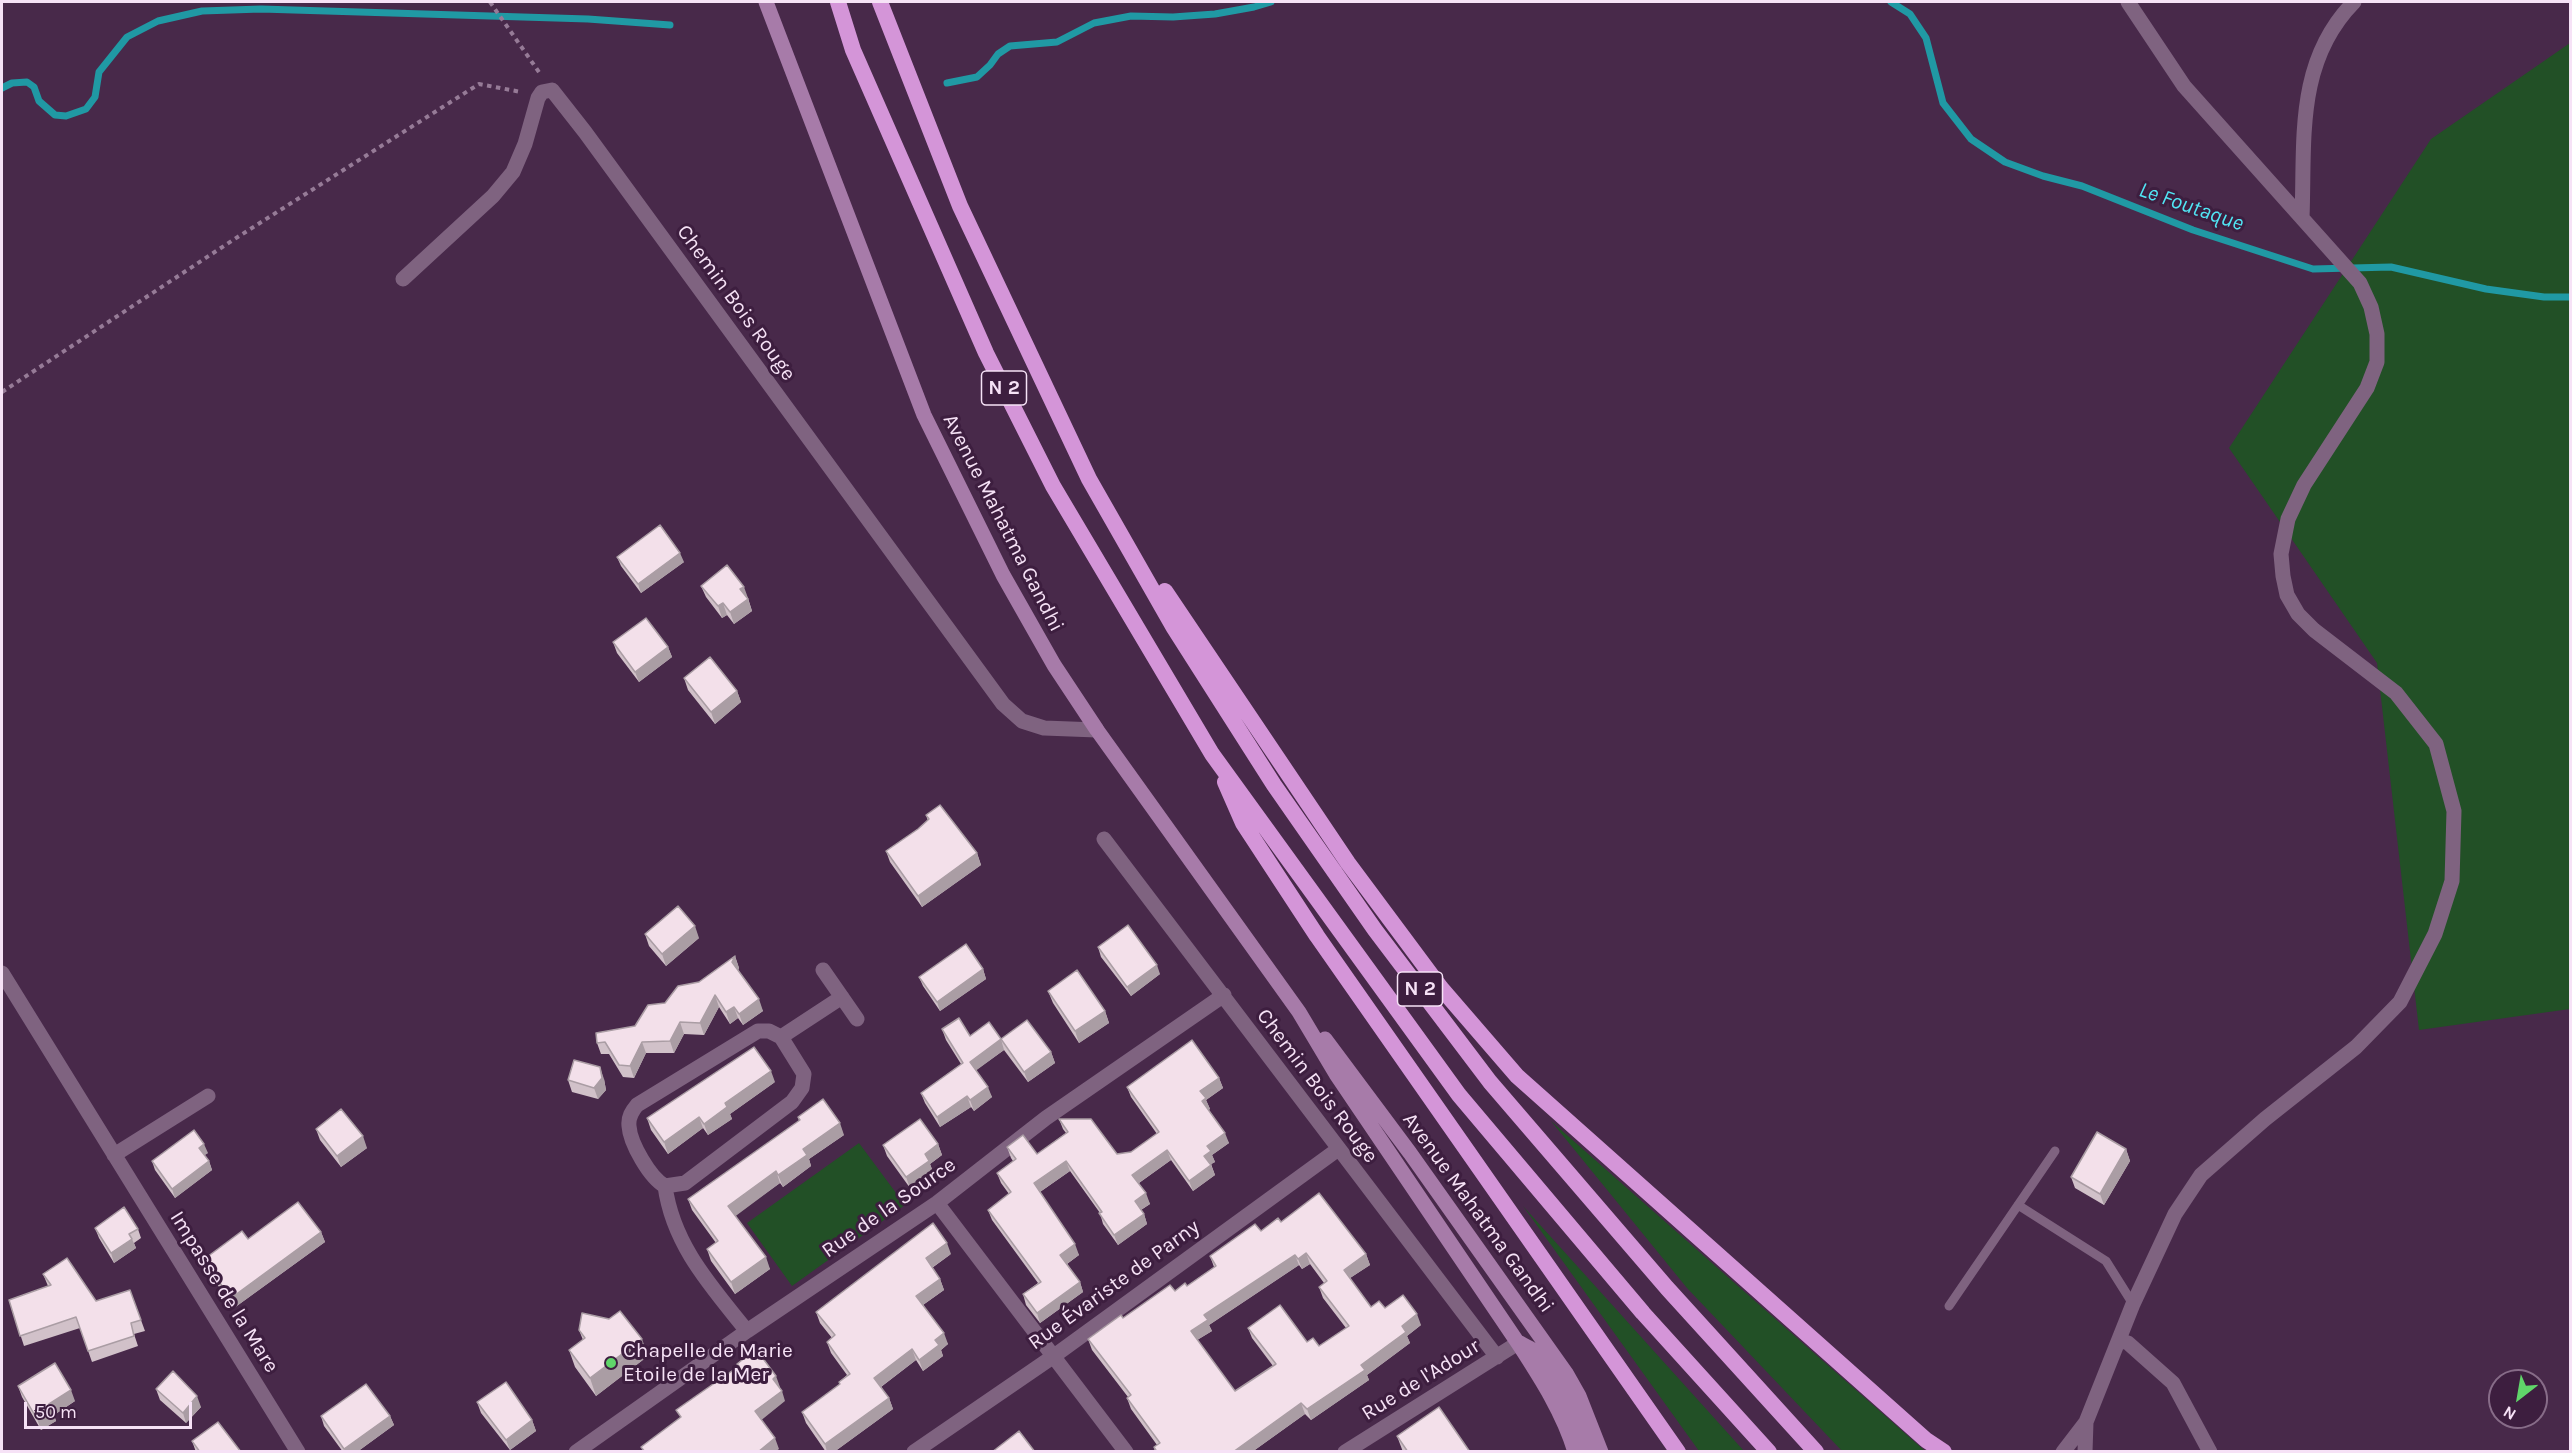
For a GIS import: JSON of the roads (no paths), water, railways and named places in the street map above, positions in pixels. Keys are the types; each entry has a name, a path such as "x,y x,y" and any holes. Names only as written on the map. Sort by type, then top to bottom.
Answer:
{"highway":[{"name":"N 2","path":"838,2 853,50 996,373 1053,486 1212,753 1459,1095 1643,1312 1769,1452"},
{"name":"N 2","path":"880,2 960,206 1089,478 1174,628 1274,785 1375,930 1498,1090 1667,1288 1816,1452"},
{"path":"1089,478 1348,863 1441,988 1517,1076 1926,1440 1944,1452"},
{"path":"1212,753 1243,823 1317,936 1678,1452"}],"main road":[{"name":"Avenue Mahatma Gandhi","path":"766,2 924,415 1003,575 1054,665 1097,730 1299,1012 1336,1074 1518,1343 1544,1384 1570,1436 1575,1452"},
{"name":"Avenue Mahatma Gandhi","path":"1299,1012 1316,1028 1403,1144 1566,1373 1579,1396 1601,1452"},
{"name":"Avenue Mahatma Gandhi","path":"1518,1343 1536,1352 1544,1360 1576,1419 1590,1452"}],"street":[{"path":"2063,1452 2085,1422 2133,1304 2175,1215 2200,1175 2265,1119 2356,1047 2400,1002 2435,934 2452,881 2454,812 2436,744 2396,693 2314,630 2298,614 2287,596 2283,576 2281,554 2288,519 2304,485 2367,388 2377,362 2377,334 2370,307 2356,280 2184,86 2128,2"},
{"path":"2302,218 2307,95 2318,54 2339,17 2354,2"},
{"name":"Chemin Bois Rouge","path":"403,279 494,196 513,172 525,144 538,98 542,92 552,90 592,141 1003,704 1022,721 1044,728 1097,730"},
{"name":"Chemin Bois Rouge","path":"1104,839 1224,995 1337,1150 1497,1357"},
{"path":"823,970 857,1019"},
{"name":"Impasse de la Mare","path":"2,973 298,1452"},
{"name":"Rue de la Source","path":"576,1452 747,1331 937,1203 1046,1118 1224,995"},
{"path":"781,1037 842,997"},
{"path":"758,1031 770,1031 781,1037 804,1074 802,1089 792,1102 685,1183 665,1186 656,1181 650,1173 631,1135 628,1124 637,1105 758,1031"},
{"path":"114,1155 208,1096"},
{"name":"Rue Évariste de Parny","path":"914,1452 1054,1356 1337,1150"},
{"path":"665,1186 676,1230 695,1266 747,1331"},
{"path":"937,1203 1126,1452"},
{"path":"2119,1340 2128,1343 2173,1383 2210,1452"},
{"name":"Rue de l'Adour","path":"1345,1452 1518,1343"},
{"path":"2085,1422 2085,1452"}],"lane":[{"path":"1949,1306 2055,1151"},
{"path":"2018,1205 2106,1261 2133,1304"}],"waterway":[{"name":"Le Foutaque","path":"947,83 977,77 998,54 1010,46 1057,42 1094,23 1131,16 1173,17 1215,14 1271,2"},
{"name":"Le Foutaque","path":"1891,2 1910,14 1926,38 1943,103 1971,139 2005,162 2043,176 2082,186 2193,230 2313,269 2391,267 2486,289 2544,297 2570,297"},
{"name":"Le Foutaque","path":"2,88 12,83 27,82 34,87 39,101 55,115 66,116 86,109 95,97 99,72 127,37 158,21 202,11 261,9 588,19 670,25"}],"place":[{"name":"Chapelle de Marie Etoile de la Mer","path":"611,1363"}]}
